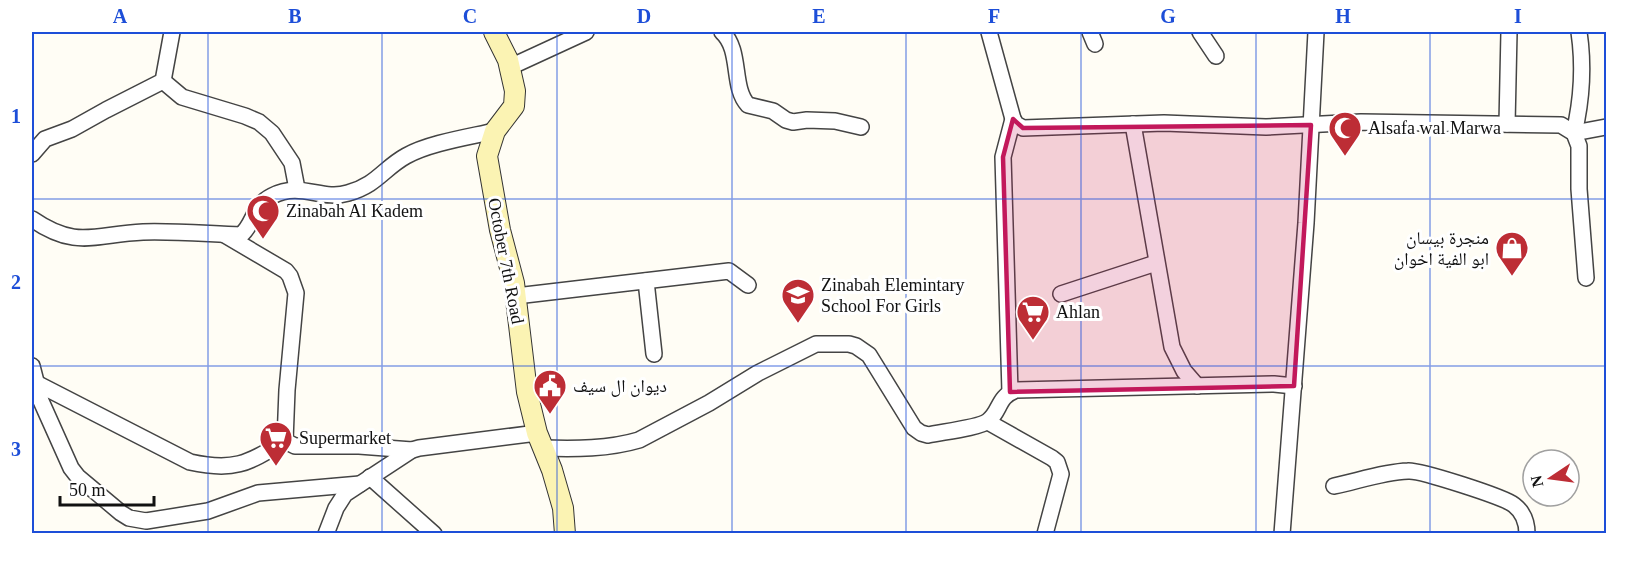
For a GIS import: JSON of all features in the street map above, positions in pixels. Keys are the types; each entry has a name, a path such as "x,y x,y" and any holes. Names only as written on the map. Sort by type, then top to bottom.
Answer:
{"street":[{"path":"163,81 172,32"},
{"name":"October 7th Road","path":"494,32 510,67 515,91 514,106 495,131 487,156 493,196 516,296 528,392 540,441 552,470 563,508 565,534"},
{"path":"510,67 586,32"},
{"path":"722,32 730,42 742,96 748,105 773,111 789,122 835,121 861,127"},
{"path":"989,32 1013,119 1023,128 1164,123 1266,127 1361,122 1561,125 1575,133 1606,127"},
{"path":"1200,32 1216,56"},
{"path":"1282,534 1294,386 1316,32"},
{"path":"1507,124 1509,32"},
{"path":"1579,32 1582,73 1575,133 1579,146 1579,189 1586,278"},
{"path":"32,154 45,138 72,129 163,81"},
{"path":"163,81 182,97 259,122 272,133 292,163 297,189"},
{"path":"1010,392 1003,157 1013,119"},
{"path":"1132,124 1173,351 1184,371 1197,386"},
{"path":"32,219 61,234 77,239 142,232 242,235 247,230 255,211 266,199 281,192 297,189 328,195 348,193 372,183 413,152 495,131"},
{"path":"222,234 286,271 296,293 285,441"},
{"path":"1061,294 1156,263"},
{"path":"516,296 729,271 748,285"},
{"path":"646,281 654,354"},
{"path":"326,534 340,500 352,488 412,450 540,441 577,449 628,443 639,440 709,403 758,373 816,344 849,344 863,350 869,355 914,428 921,434 928,435 982,425 988,422 1003,397 1021,389 1294,386"},
{"path":"32,366 41,400 71,468 78,477 129,518 156,520 208,511 258,493 317,489 365,481 434,534"},
{"path":"36,383 190,462 207,465 242,465 285,441"},
{"path":"988,422 1052,458 1060,468 1061,474 1045,534"},
{"path":"285,441 295,446 359,446 412,450"},
{"path":"1334,486 1408,470 1425,473 1509,502 1522,513 1527,534"}],"highlighted area":[{"path":"1013,119 1023,128 1311,125 1294,386 1010,392 1003,157"}],"place":[{"name":"Alsafa wal Marwa","path":"1345,157"},
{"name":"Zinabah Al Kadem","path":"263,240"},
{"name":"منجرة بيسان ابو الفية اخوان","path":"1512,277"},
{"name":"Zinabah Elemintary School For Girls","path":"798,324"},
{"name":"Ahlan","path":"1033,341"},
{"name":"ديوان ال سيف","path":"550,415"},
{"name":"Supermarket","path":"276,467"}]}
